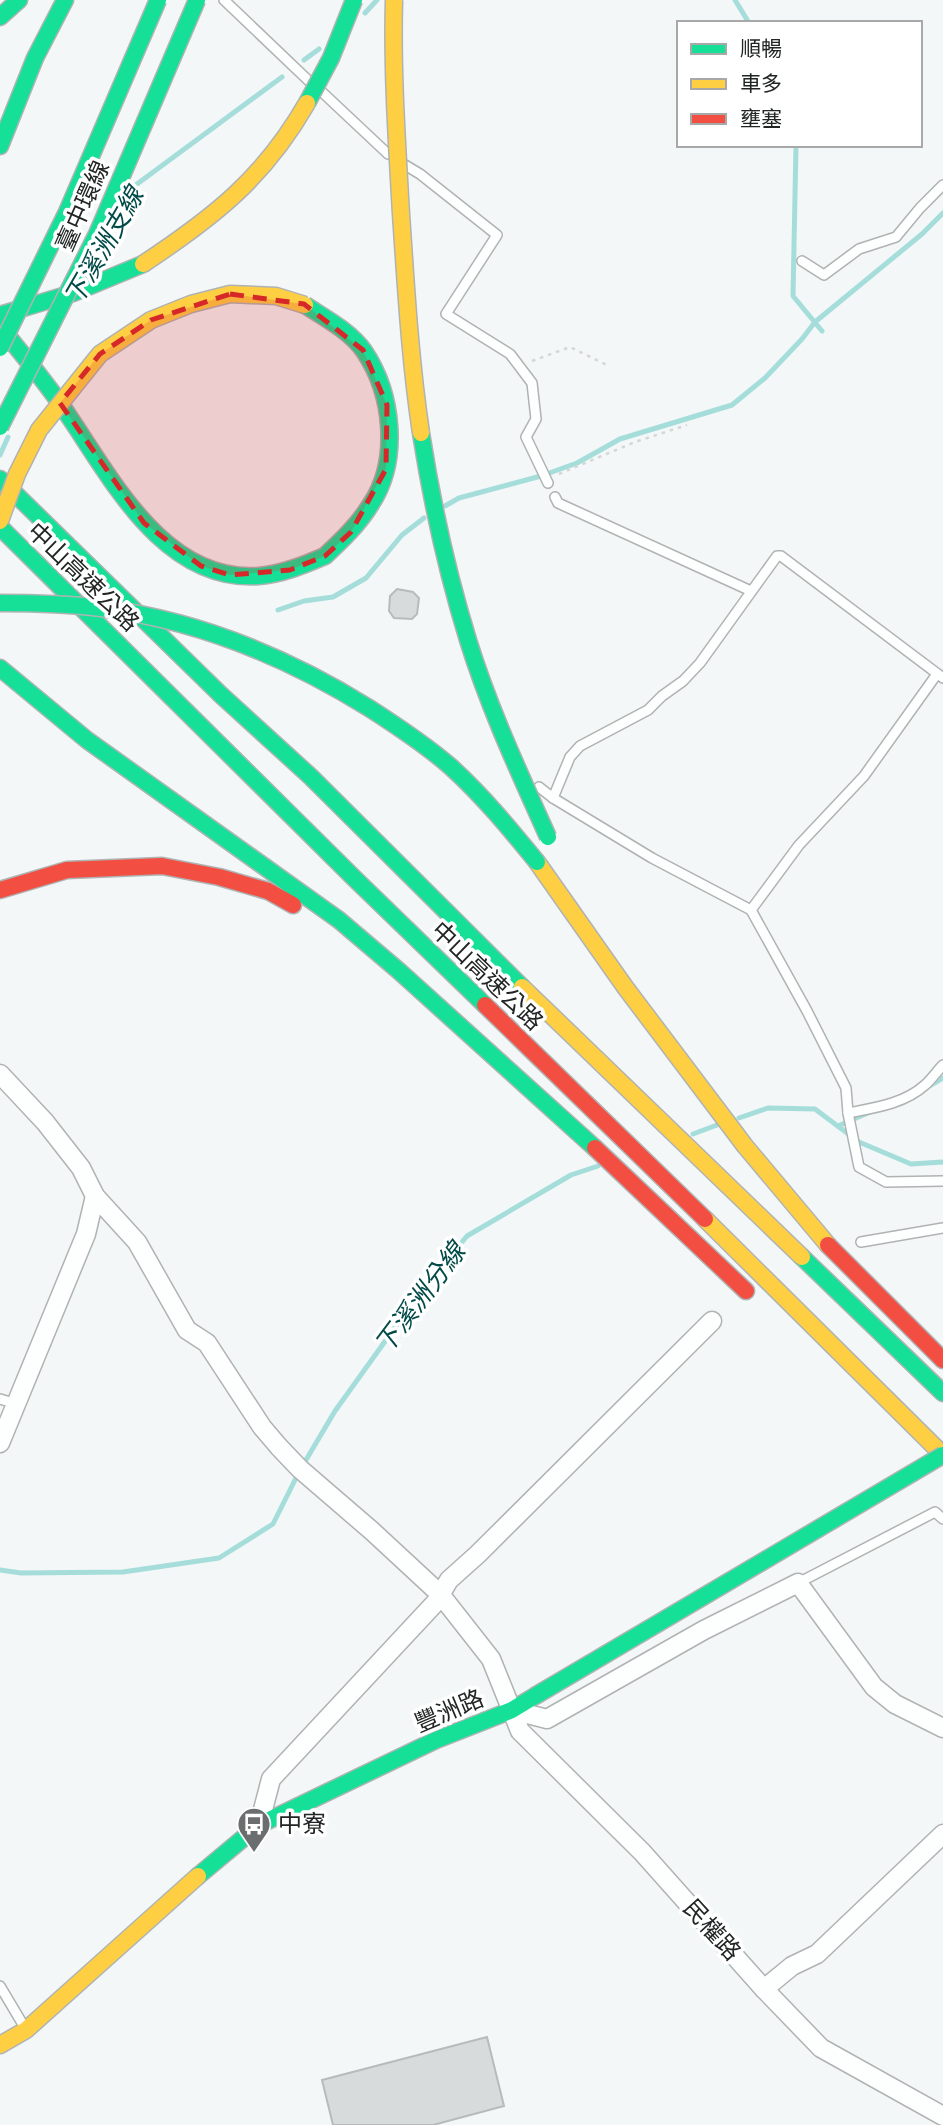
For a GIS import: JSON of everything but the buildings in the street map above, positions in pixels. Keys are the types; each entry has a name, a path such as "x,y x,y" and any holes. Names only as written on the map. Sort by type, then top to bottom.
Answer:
{"main road":[{"path":"0,17 19,0"},
{"path":"0,146 35,58 65,0"},
{"name":"臺中環線","path":"0,348 67,212 158,0"},
{"name":"臺中環線","path":"0,427 97,234 197,0"},
{"path":"0,315 58,299 143,264 191,232 223,206 260,169 299,118 321,81 354,0"},
{"path":"394,0 397,162 406,286 415,391 433,507 477,666 503,737 551,842"},
{"path":"0,326 67,412 101,466 144,523 166,543 201,566 230,575 259,576 290,570 324,556 351,532 373,502 386,469 390,439 387,405 379,380 363,350 342,329 304,304 276,296 230,294 191,304 151,320 100,354 39,430 17,474 0,521"},
{"name":"中山高速公路","path":"0,479 221,695 311,777 701,1161 943,1393"},
{"name":"中山高速公路","path":"0,527 344,869 667,1181 943,1455"},
{"path":"0,603 54,603 113,609 223,635 268,652 355,698 407,733 457,773 537,862 685,1068 745,1146 824,1241 943,1360"},
{"path":"0,668 87,740 339,919 596,1149 755,1300"},
{"path":"0,890 67,870 107,867 162,866 219,877 268,891 399,971"},
{"path":"578,891 595,924 685,1068"},
{"path":"913,1451 943,1479"},
{"name":"豐洲路","path":"0,2045 26,2030 227,1850 259,1825 436,1740 512,1710 943,1455"}],"street":[{"name":"民權路","path":"0,1074 52,1131 81,1168 95,1196 137,1242 187,1330 207,1343 262,1427 300,1469 440,1594 491,1659 520,1731 642,1852 764,1989 821,2048 943,2116"},
{"path":"0,1443 8,1401 86,1234 95,1196"},
{"path":"259,1825 271,1779 436,1602 449,1580 712,1321"},
{"path":"512,1710 547,1719 704,1630 798,1583 874,1688 895,1704 943,1728"},
{"path":"764,1989 792,1966 817,1954 943,1834"}],"lane":[{"path":"223,0 391,157 420,174 497,235 446,314 510,354 532,383 536,419 526,437 547,481"},
{"path":"391,157 406,357 421,470 447,583 485,695 516,767 553,798 652,858 751,910 846,1088 853,1146 859,1167 886,1182 943,1181"},
{"path":"802,261 824,275 859,249 896,237 943,185"},
{"path":"555,496 558,503 751,591"},
{"path":"553,798 569,757 580,746 648,709 683,681 700,663 775,557 781,556 940,676 864,776 799,845 751,910"},
{"path":"848,1113 911,1096 926,1085 943,1065"},
{"path":"862,1242 943,1227"},
{"path":"798,1583 935,1512 943,1519"},
{"path":"0,1986 26,2030"}],"path":[{"path":"519,365 569,347 609,366"},
{"path":"547,481 614,450 687,425"}],"highlighted area":[{"path":"230,294 304,304 363,350 387,405 386,469 351,532 325,556 290,570 230,575 201,566 144,523 60,403 100,354 151,320"}],"waterway":[{"name":"下溪洲支線","path":"365,13 377,0"},
{"path":"735,0 748,21"},
{"name":"下溪洲支線","path":"304,60 319,49"},
{"name":"下溪洲支線","path":"133,187 282,77"},
{"path":"796,147 793,296 822,331"},
{"path":"445,506 459,498 541,476 577,463 620,439 732,405 765,378 815,322 922,234 943,213"},
{"name":"下溪洲支線","path":"0,455 8,437"},
{"path":"278,610 304,601 333,597 366,578 402,535 424,518"},
{"path":"924,1089 943,1078"},
{"name":"下溪洲分線","path":"739,1118 768,1108 815,1109 859,1142 911,1164 943,1162"},
{"path":"838,1126 870,1112"},
{"name":"下溪洲分線","path":"693,1134 717,1125"},
{"name":"下溪洲分線","path":"303,1465 335,1411 419,1294 467,1236 571,1175 598,1166"},
{"name":"下溪洲分線","path":"0,1570 21,1573 123,1572 219,1558 273,1524 298,1474"}],"traffic: fast":[{"path":"0,17 19,0"},
{"path":"0,146 35,58 65,0"},
{"path":"0,348 67,212 158,0"},
{"path":"0,427 97,234 197,0"},
{"path":"307,103 331,58 354,0"},
{"path":"0,315 73,293 143,264"},
{"path":"305,305 344,331 364,351 381,387 389,427 389,448 380,487 361,518 325,556"},
{"path":"0,326 52,392 123,497 169,546 196,563 226,574 268,575 293,569 325,556"},
{"path":"421,433 441,537 468,640 495,715 548,837"},
{"path":"0,479 221,695 311,777 522,987"},
{"path":"0,527 485,1005"},
{"path":"0,603 89,607 137,614 206,631 273,657 369,708 441,759 485,801 537,862"},
{"path":"0,668 87,740 339,920 595,1148"},
{"path":"802,1257 943,1393"},
{"path":"535,1696 943,1455"},
{"path":"198,1876 259,1825 436,1740 512,1710 535,1696"}],"traffic: slow":[{"path":"394,0 394,80 401,214 411,351 421,433"},
{"path":"143,264 193,230 255,175 291,130 307,103"},
{"path":"0,521 17,474 39,430 100,354 151,320 191,304 230,294 276,296 305,305"},
{"path":"537,862 625,987 745,1146 828,1245"},
{"path":"522,987 802,1257"},
{"path":"705,1219 943,1455"},
{"path":"0,2045 26,2030 198,1876"}],"traffic: jam":[{"path":"0,890 67,870 162,866 219,877 268,891 293,905"},
{"path":"485,1005 705,1219"},
{"path":"595,1148 746,1291"},
{"path":"828,1245 943,1360"}],"place":[{"name":"中寮","path":"254,1854"}]}
